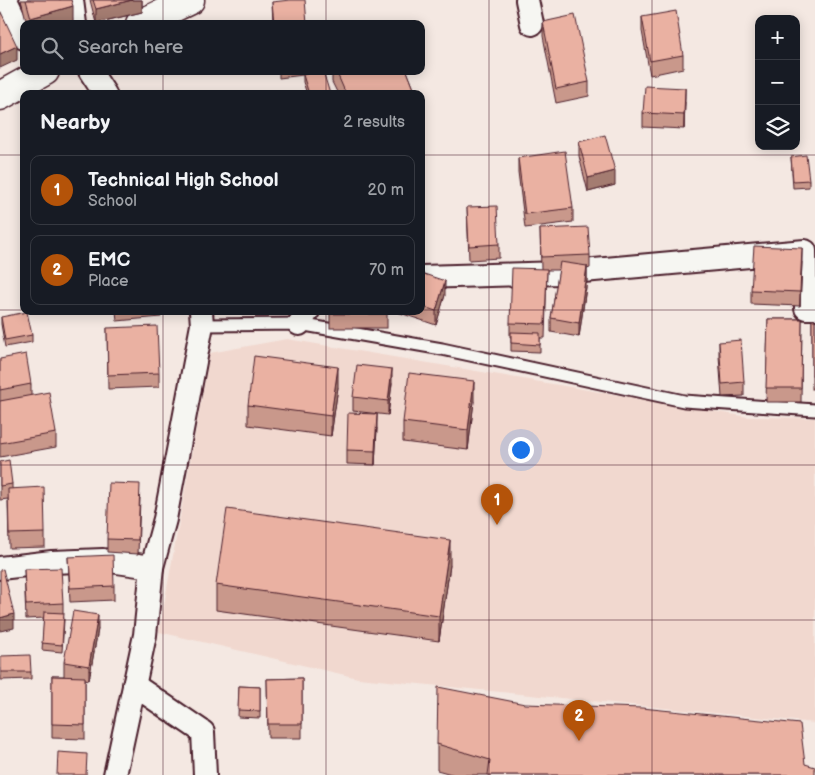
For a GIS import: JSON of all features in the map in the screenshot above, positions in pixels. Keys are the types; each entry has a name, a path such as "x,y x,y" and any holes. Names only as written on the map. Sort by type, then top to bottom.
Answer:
{"main road":[{"path":"148,20 190,0"},
{"path":"0,96 36,75"}],"street":[{"path":"6,0 20,30"},
{"path":"72,0 74,20"},
{"path":"527,0 532,24"},
{"path":"93,75 102,90"},
{"path":"425,277 561,273 805,251 806,308 815,308"},
{"path":"114,775 145,635 152,567 165,519 202,318"},
{"path":"0,568 52,562 103,560 152,567"},
{"path":"134,685 203,732 206,775"}],"lane":[{"path":"202,318 303,318 684,401 815,410"}],"shaded area":[{"path":"287,339 748,417 815,418 815,723 358,678 159,632 210,353"}],"building":[{"path":"26,0 71,0 73,6 31,18"},
{"path":"93,0 132,0 96,9"},
{"path":"305,0 307,20 274,20 272,2"},
{"path":"0,10 17,46 0,54"},
{"path":"676,11 683,55 650,61 642,17"},
{"path":"575,15 589,82 556,89 543,22"},
{"path":"303,75 324,75 329,90 308,90"},
{"path":"338,75 409,75 414,90 344,90"},
{"path":"645,86 685,88 684,115 643,113"},
{"path":"605,135 615,171 588,178 579,142"},
{"path":"565,151 573,208 525,214 518,158"},
{"path":"806,155 809,180 793,181 791,157"},
{"path":"497,206 499,244 469,246 467,207"},
{"path":"588,227 590,255 541,257 540,229"},
{"path":"754,246 802,248 800,292 751,290"},
{"path":"560,262 587,266 579,323 551,318"},
{"path":"512,268 547,269 545,324 510,323"},
{"path":"425,274 445,281 436,311 425,307"},
{"path":"20,313 20,315 28,315 32,335 5,340 1,317"},
{"path":"768,319 802,319 801,388 766,388"},
{"path":"812,320 815,320 815,375 812,375"},
{"path":"157,326 159,373 108,375 107,328"},
{"path":"511,332 540,333 540,345 511,343"},
{"path":"741,340 744,382 722,384 719,342"},
{"path":"26,354 31,384 0,390 0,359"},
{"path":"254,356 338,367 331,416 248,405"},
{"path":"357,365 392,369 388,401 353,397"},
{"path":"409,373 474,381 468,430 403,422"},
{"path":"49,392 56,433 0,443 0,401"},
{"path":"348,413 377,414 375,451 347,450"},
{"path":"9,460 12,484 0,486 0,462"},
{"path":"109,483 140,484 138,540 107,539"},
{"path":"44,487 45,533 9,534 8,489"},
{"path":"227,509 450,540 439,616 216,585"},
{"path":"113,555 114,586 70,588 68,557"},
{"path":"61,568 63,603 26,605 24,569"},
{"path":"3,569 14,614 0,618 0,570"},
{"path":"73,611 98,615 89,666 64,662"},
{"path":"44,612 64,613 62,645 42,643"},
{"path":"30,655 31,672 1,672 1,656"},
{"path":"52,676 85,677 85,725 52,724"},
{"path":"302,678 302,724 268,724 267,679"},
{"path":"239,686 260,687 260,711 238,710"},
{"path":"438,687 525,704 642,708 800,724 805,764 815,767 815,775 488,775 490,760 437,744"},
{"path":"58,752 87,754 86,775 57,775"}],"place":[{"name":"Technical High School","path":"497,525"},
{"name":"EMC","path":"579,741"}]}
